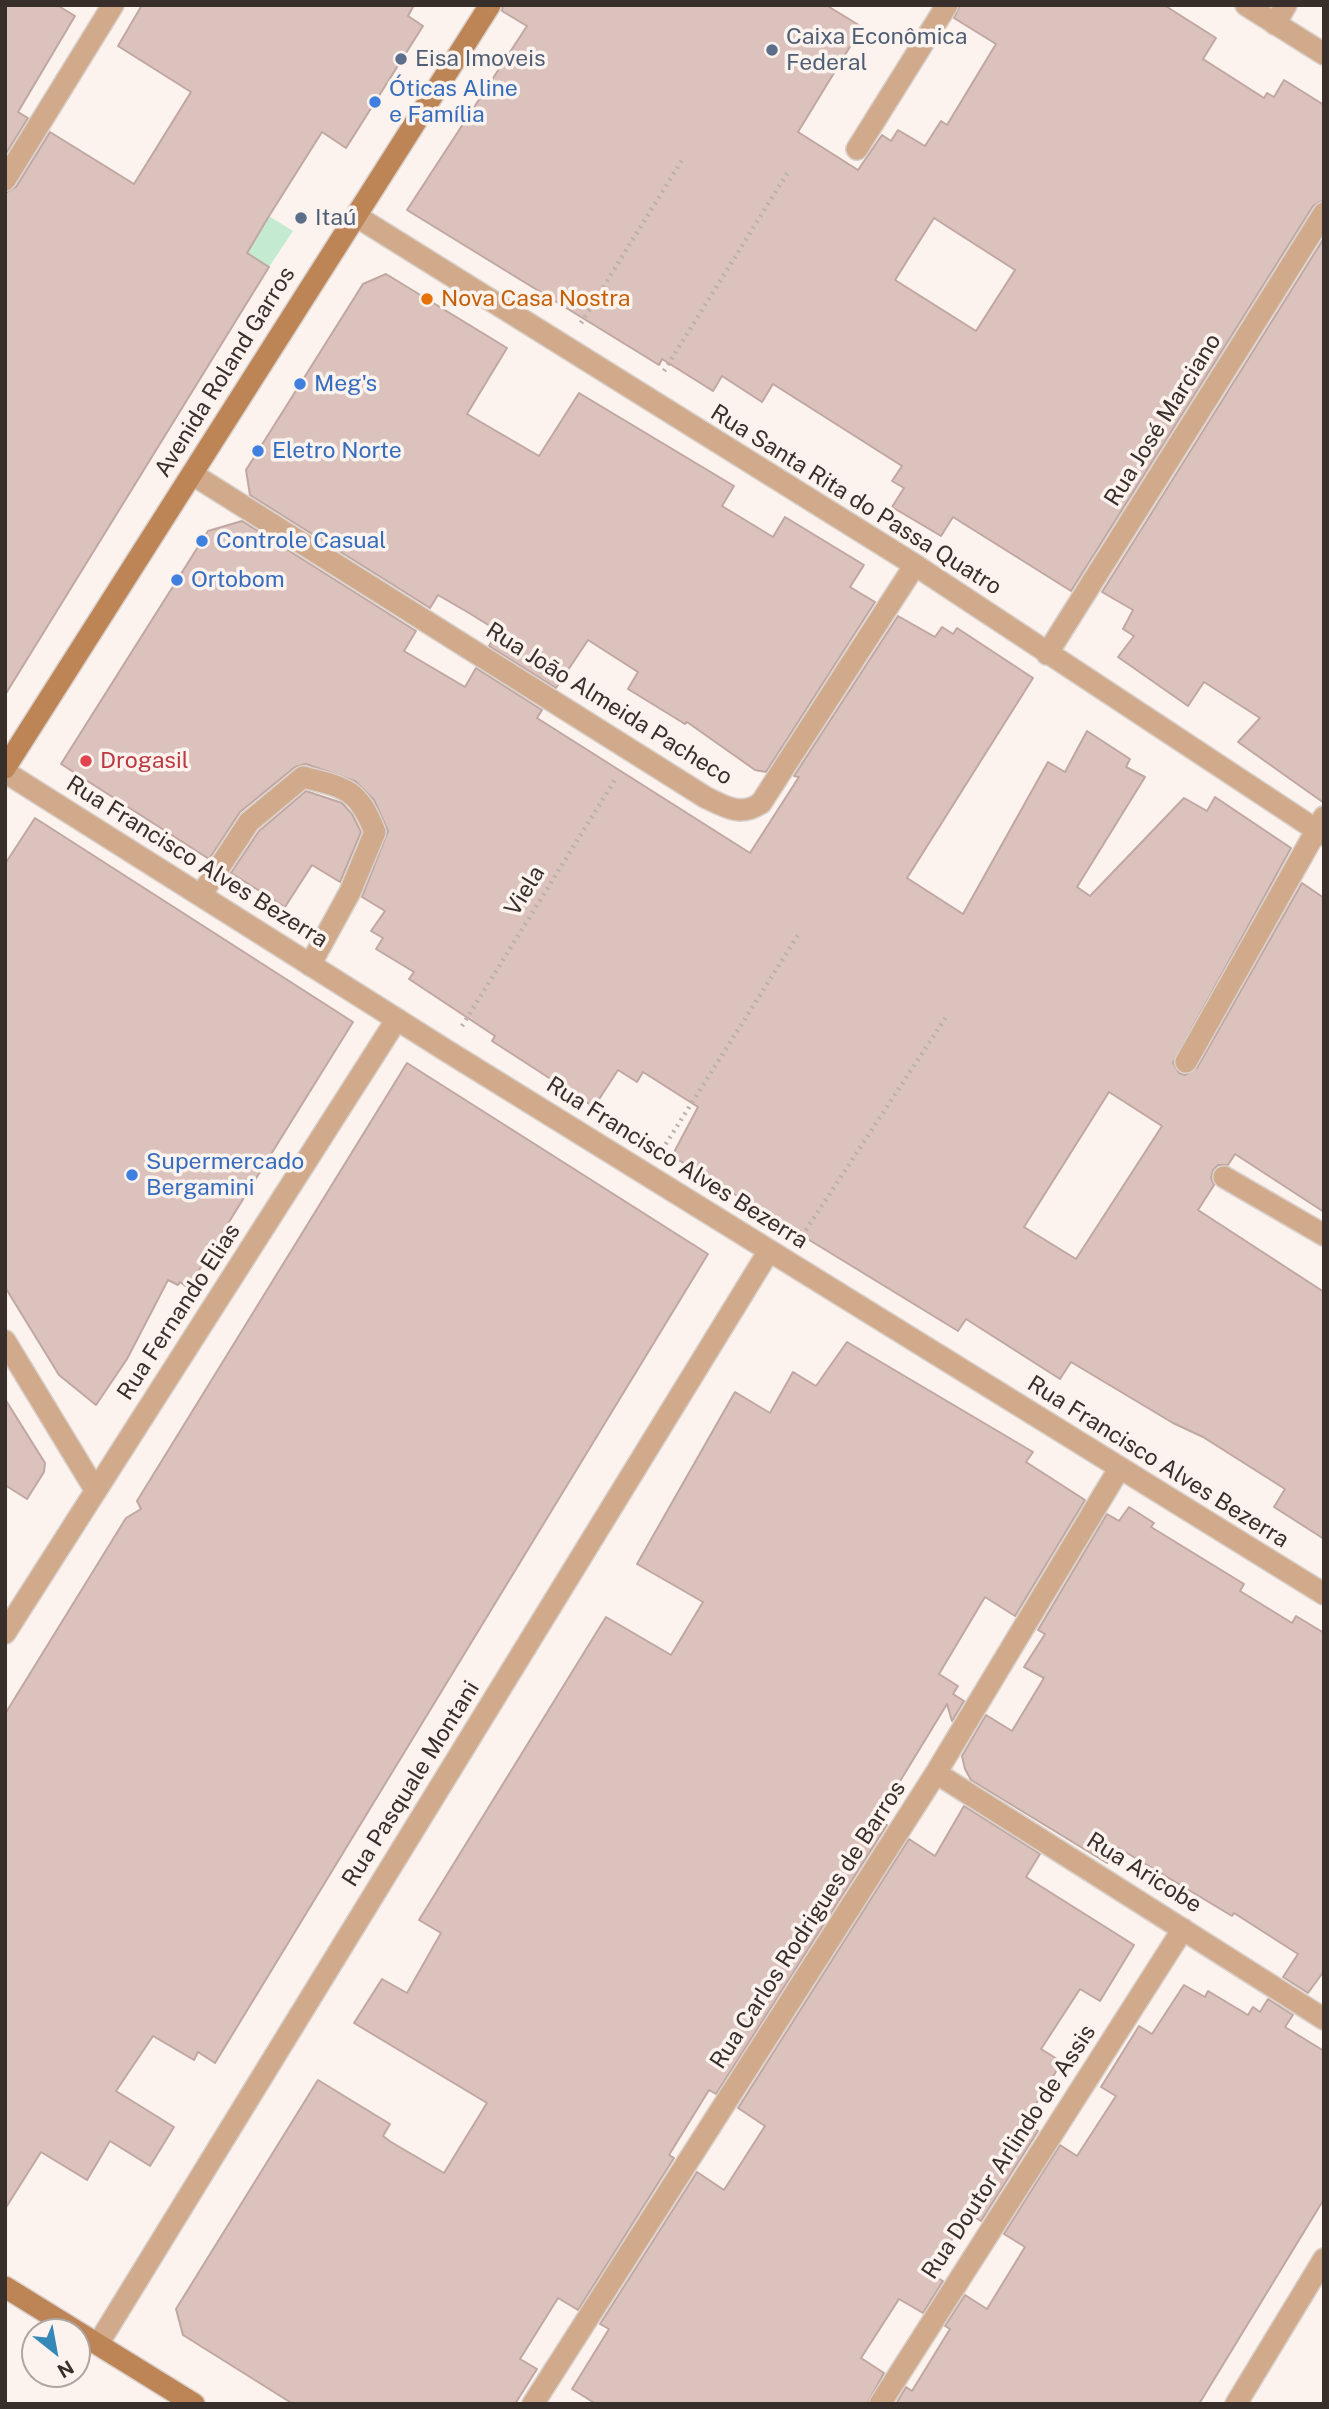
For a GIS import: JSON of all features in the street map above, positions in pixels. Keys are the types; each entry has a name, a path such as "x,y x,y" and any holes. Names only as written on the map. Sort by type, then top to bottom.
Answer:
{"main road":[{"name":"Avenida Roland Garros","path":"5,770 490,5"},
{"path":"5,2287 194,2404"}],"street":[{"path":"5,180 113,5"},
{"path":"857,149 947,5"},
{"path":"1246,5 1281,14 1324,54"},
{"name":"Rua José Marciano","path":"1047,654 1324,213"},
{"name":"Rua Santa Rita do Passa Quatro","path":"356,216 915,565 1047,654 1321,828"},
{"name":"Rua João Almeida Pacheco","path":"192,474 705,797 730,810 743,811 761,803 915,565"},
{"name":"Rua Francisco Alves Bezerra","path":"5,770 447,1051 1324,1594"},
{"path":"201,895 249,822 303,777 335,785 354,796 363,802 375,832 350,892 310,965"},
{"path":"1186,1062 1321,828"},
{"name":"Rua Fernando Elias","path":"5,1633 397,1019"},
{"path":"1224,1177 1324,1236"},
{"name":"Rua Pasquale Montani","path":"98,2344 769,1251"},
{"path":"5,1341 96,1491"},
{"name":"Rua Carlos Rodrigues de Barros","path":"533,2404 936,1773 1119,1469"},
{"name":"Rua Aricobe","path":"936,1773 1324,2019"},
{"name":"Rua Doutor Arlindo de Assis","path":"880,2404 1183,1929"},
{"path":"1236,2404 1324,2259"}],"path":[{"path":"567,346 682,160"},
{"path":"647,398 788,172"},
{"name":"Viela","path":"447,1051 634,750"},
{"path":"646,1174 798,935"},
{"path":"769,1251 798,1241 946,1017"}],"green space":[{"path":"269,216 293,231 269,267 246,253"}],"building":[{"path":"5,5 57,5 75,16 18,112 28,118 5,155"},
{"path":"142,5 414,5 408,16 423,26 346,148 322,132 269,216 247,253 269,267 5,695 5,193 16,187 50,132 134,184 191,92 118,46"},
{"path":"503,5 826,5 862,27 798,132 858,170 882,135 891,141 898,130 925,146 941,121 947,125 996,44 954,18 960,5 1164,5 1216,38 1203,59 1264,98 1267,93 1274,97 1284,80 1324,105 1324,200 1313,206 1071,591 953,517 941,536 892,507 904,488 892,481 902,466 773,384 762,402 722,376 713,391 662,359 659,365 407,210 527,26 502,11","holes":["934,218 1015,270 976,331 895,280"]},
{"path":"1324,238 1324,803 1238,742 1260,718 1204,682 1188,706 1118,657 1134,636 1123,629 1133,610 1102,592"},
{"path":"386,274 507,348 467,414 539,456 579,393 734,486 722,506 773,537 785,517 864,565 850,587 875,602 766,772 755,770 687,722 685,724 628,689 638,672 588,640 556,688 489,646 498,631 438,595 430,608 250,495 246,470 363,284"},
{"path":"242,521 416,631 404,651 465,687 476,668 542,710 537,718 750,853 799,777 794,776 898,616 935,637 942,627 953,634 957,628 1033,678 907,878 963,914 1048,762 1065,772 1087,731 1130,759 1126,767 1145,777 1077,887 1090,896 1184,798 1207,811 1215,797 1291,848 1173,1063 1179,1073 1185,1075 1197,1068 1302,883 1324,898 1324,1212 1235,1154 1228,1165 1218,1165 1213,1170 1211,1178 1214,1185 1198,1210 1324,1292 1324,1539 1274,1507 1285,1489 1203,1437 1173,1423 1071,1362 1060,1379 966,1319 958,1331 672,1156 698,1107 643,1072 637,1082 618,1070 594,1107 492,1041 495,1036 409,979 414,972 376,949 383,938 371,931 385,911 362,897 388,831 374,800 355,781 306,764 295,767 240,812 209,859 61,764 208,531","holes":["1109,1092 1162,1126 1076,1259 1024,1227"]},
{"path":"306,791 342,803 352,814 361,832 340,882 312,865 285,907 231,873 259,831"},
{"name":"Supermercado Bergamini","path":"35,818 353,1022 188,1288 180,1282 178,1285 168,1280 127,1359 96,1405 59,1375 5,1287 5,864"},
{"path":"407,1063 708,1254 215,2063 198,2052 194,2060 153,2036 116,2091 174,2127 150,2166 110,2141 87,2180 41,2152 5,2209 5,1714 126,1518 141,1509 137,1501"},
{"path":"847,1342 1033,1452 1026,1462 1085,1500 1015,1616 985,1597 939,1674 958,1686 953,1694 964,1701 952,1721 947,1704 877,1819 887,1825 716,2094 709,2090 669,2155 674,2158 578,2310 558,2298 520,2359 537,2369 515,2404 293,2404 183,2335 176,2309 318,2080 390,2124 383,2136 444,2173 487,2103 354,2023 382,1979 407,1993 441,1933 419,1920 606,1617 671,1655 703,1602 637,1564 735,1392 770,1413 793,1372 816,1386"},
{"path":"5,1399 45,1463 44,1472 27,1499 5,1485"},
{"path":"1129,1507 1154,1523 1151,1527 1244,1584 1240,1591 1292,1623 1296,1616 1324,1633 1324,1971 1308,1993 1283,1977 1298,1954 1234,1913 1232,1916 1117,1847 1107,1863 971,1780 965,1769 962,1756 986,1715 1012,1731 1044,1678 1024,1667 1045,1634 1038,1630 1107,1514 1119,1521"},
{"path":"964,1806 1040,1854 1026,1877 1134,1945 1100,2001 1080,1989 1041,2049 1062,2062 1024,2123 1038,2131 981,2221 968,2213 931,2274 943,2281 923,2313 899,2299 861,2358 884,2373 867,2404 596,2404 572,2389 609,2329 600,2324 697,2172 724,2190 765,2126 738,2108 909,1839 935,1856"},
{"path":"1184,1985 1205,1997 1208,1991 1248,2015 1253,2007 1260,2012 1268,1999 1293,2015 1285,2027 1324,2051 1324,2199 1199,2404 896,2404 906,2387 912,2391 950,2329 945,2326 965,2295 987,2309 1025,2247 1004,2234 1060,2145 1077,2156 1116,2096 1101,2087 1139,2026 1152,2034"}],"place":[{"name":"Caixa Econômica Federal","path":"772,50"},
{"name":"Eisa Imoveis","path":"401,59"},
{"name":"Óticas Aline e Família","path":"375,102"},
{"name":"Itaú","path":"301,218"},
{"name":"Nova Casa Nostra","path":"427,299"},
{"name":"Meg's","path":"300,384"},
{"name":"Eletro Norte","path":"258,451"},
{"name":"Controle Casual","path":"202,541"},
{"name":"Ortobom","path":"177,580"},
{"name":"Drogasil","path":"86,761"},
{"name":"Supermercado Bergamini","path":"132,1175"}]}
